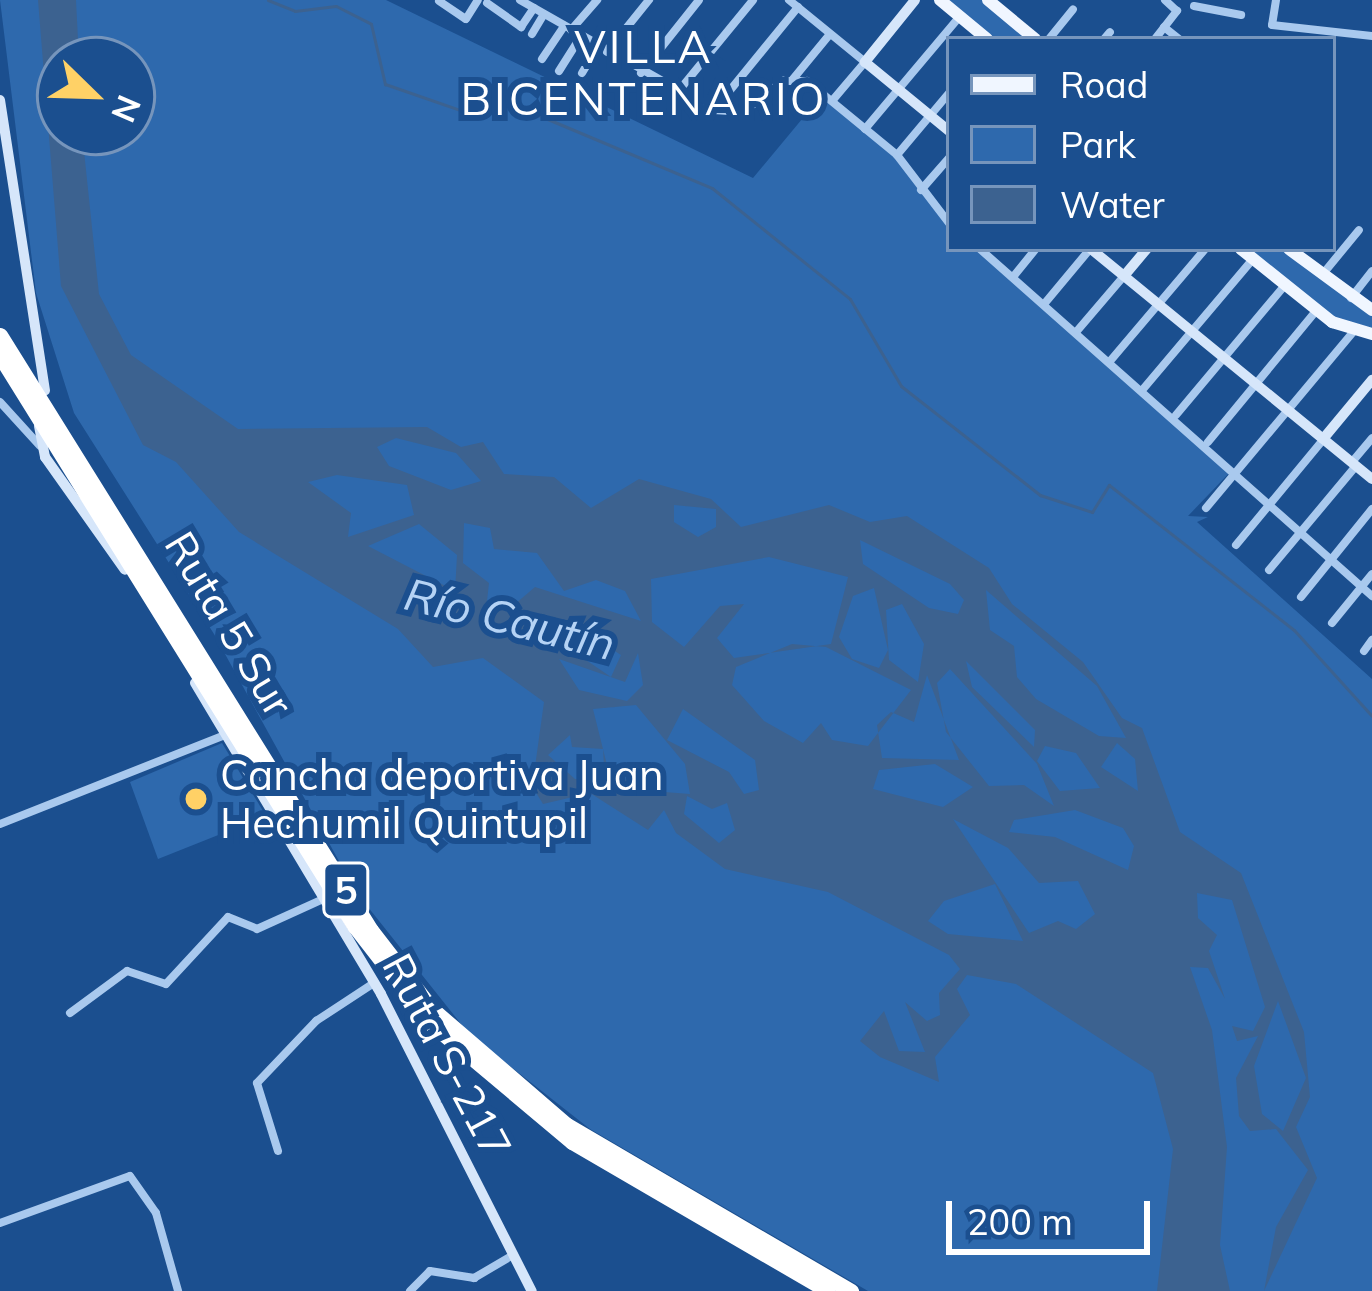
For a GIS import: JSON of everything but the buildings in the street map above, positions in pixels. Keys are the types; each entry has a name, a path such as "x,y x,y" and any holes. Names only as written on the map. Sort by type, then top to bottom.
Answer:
{"highway":[{"name":"Ruta 5 Sur","path":"0,335 359,912 432,1009 567,1125 851,1291"},
{"name":"Ruta 5 Sur","path":"0,356 346,913 429,1022 560,1134 829,1291"}],"main road":[{"path":"915,0 865,62 946,129"},
{"path":"940,0 984,36"},
{"path":"988,0 1031,36"},
{"path":"0,100 45,391"},
{"path":"1095,252 1372,479"},
{"path":"1124,276 1144,252"},
{"path":"1245,252 1320,314 1372,334"},
{"path":"1295,252 1349,298 1372,310"},
{"path":"1320,314 1342,315 1349,298"},
{"path":"1323,439 1372,380"},
{"name":"Ruta S-217","path":"39,426 40,446 225,735 374,983 532,1291"}],"street":[{"path":"520,0 641,73 714,110 742,112 793,79 830,34"},
{"path":"542,59 597,0"},
{"path":"582,73 649,0"},
{"path":"641,73 699,0"},
{"path":"677,93 753,0"},
{"path":"1165,0 1177,11"},
{"path":"1276,0 1272,25 1372,36"},
{"path":"439,1 452,4 466,19 483,2 521,27 539,11"},
{"path":"714,110 795,3 865,62 832,101"},
{"path":"1157,36 1177,11 1198,3 1241,15"},
{"path":"1051,36 1073,9"},
{"path":"532,34 539,11"},
{"path":"865,129 960,16"},
{"path":"1164,27 1175,36"},
{"path":"559,71 581,36"},
{"path":"793,79 832,101 897,155 946,219"},
{"path":"897,155 946,97"},
{"path":"921,190 946,161"},
{"path":"1321,276 1359,230"},
{"path":"984,252 1220,452 1230,479 1372,596"},
{"path":"1013,277 1034,252"},
{"path":"1045,303 1088,252"},
{"path":"1111,360 1201,252"},
{"path":"1144,388 1253,259"},
{"path":"1349,298 1372,272"},
{"path":"1077,331 1124,276"},
{"path":"1176,415 1285,285"},
{"path":"1208,442 1320,314"},
{"path":"1206,508 1355,329"},
{"path":"0,401 40,446"},
{"path":"1269,570 1372,438"},
{"path":"1236,545 1323,439"},
{"path":"1301,597 1372,509"},
{"path":"1332,622 1372,574"},
{"path":"1364,651 1372,640"},
{"path":"0,824 225,735"},
{"path":"70,1013 127,971 166,984 228,917 257,929 321,900"},
{"path":"278,1151 257,1083 316,1021 374,983"},
{"path":"0,1223 130,1176 156,1213 178,1291"},
{"path":"410,1291 430,1271 473,1278 513,1254"}],"green space":[{"path":"0,0 386,0 753,178 822,95 894,157 946,223 946,252 979,252 1233,469 1188,516 1208,517 1197,522 1372,679 1372,1291 868,1291 590,1129 469,1034 356,892 214,634 74,413 36,293"},
{"path":"943,0 985,0 1028,36 986,36"},
{"path":"1248,252 1291,252 1372,312 1372,332 1332,320"},
{"name":"Cancha deportiva Juan Hechumil Quintupil","path":"222,743 266,816 158,859 130,782"}],"water":[{"path":"38,0 76,0 78,36 41,36"},
{"name":"Río Cautín","path":"51,156 85,156 99,294 131,355 238,429 427,427 461,447 483,442 504,474 554,477 591,508 639,479 711,499 741,527 829,505 870,522 907,516 989,568 1012,604 1083,662 1122,718 1142,728 1180,832 1241,873 1304,1032 1310,1097 1296,1127 1317,1178 1264,1291 1276,1227 1308,1170 1276,1129 1250,1131 1239,1116 1236,1078 1258,1036 1237,1041 1232,1026 1253,1031 1265,1007 1232,900 1197,893 1198,918 1217,935 1209,951 1225,999 1208,968 1190,967 1212,1030 1227,1147 1220,1245 1230,1291 1157,1291 1173,1149 1153,1073 1016,984 967,975 957,989 970,1015 935,1057 939,1082 880,1057 860,1041 884,1011 899,1051 925,1052 905,1002 927,1021 940,1015 939,993 960,969 949,955 828,892 725,869 676,833 664,810 648,830 590,793 543,804 535,791 549,779 534,774 544,702 483,658 433,667 398,629 239,532 176,462 143,445 61,286","holes":["396,438 456,453 481,481 451,490 389,466 377,447","337,475 407,485 414,515 348,537 351,513 308,482","674,505 716,509 716,527 698,537 674,522","464,523 490,528 494,549 537,553 564,591 596,580 625,591 641,621 535,587 515,604 487,601 489,583 463,563","419,524 457,555 455,591 368,546","860,540 950,584 964,600 958,614 929,608 863,564","769,557 848,577 831,644 816,646 911,690 893,713 914,722 927,675 944,719 937,683 950,669 1037,764 1054,806 1024,785 989,786 951,738 959,760 882,758 878,733 868,746 832,740 821,723 803,743 764,721 732,685 736,667 771,653 734,658 717,638 744,604 720,606 684,647 652,622 651,579","874,588 888,650 879,668 852,659 839,637 853,596","986,590 1097,686 1126,738 1099,736 1036,699 1017,677 1014,646 990,630","902,604 924,644 918,682 889,660 886,610","607,646 621,655 611,677 577,654","638,653 643,685 627,701 579,690 559,659 625,682","966,661 1035,730 1034,747 972,687","636,705 685,764 690,794 639,790 607,765 593,709","683,709 755,760 759,790 744,794 729,772 667,740","570,735 572,747 603,749 605,782 575,779 548,755","1117,743 1135,759 1138,791 1101,767","1045,746 1076,753 1100,788 1060,791 1037,761","935,764 973,787 943,807 873,789 879,770","687,796 712,809 727,803 735,830 719,843 684,814","1075,810 1123,828 1134,846 1128,870 1055,837 1009,832 1014,820","953,819 1008,848 1039,883 1078,881 1095,914 1076,929 1058,921 1029,933","995,884 1023,941 948,934 928,921 944,901","1278,1001 1306,1078 1283,1131 1262,1114 1254,1066"]}],"waterway":[{"path":"268,0 295,11 336,6 371,24 385,84 460,110 493,102 538,115 712,188 850,299 901,386 1040,495 1092,512 1109,485 1294,630 1372,716"}],"place":[{"name":"Cancha deportiva Juan Hechumil Quintupil","path":"196,799"}],"district":[{"name":"VILLA BICENTENARIO","path":"644,73"}]}
